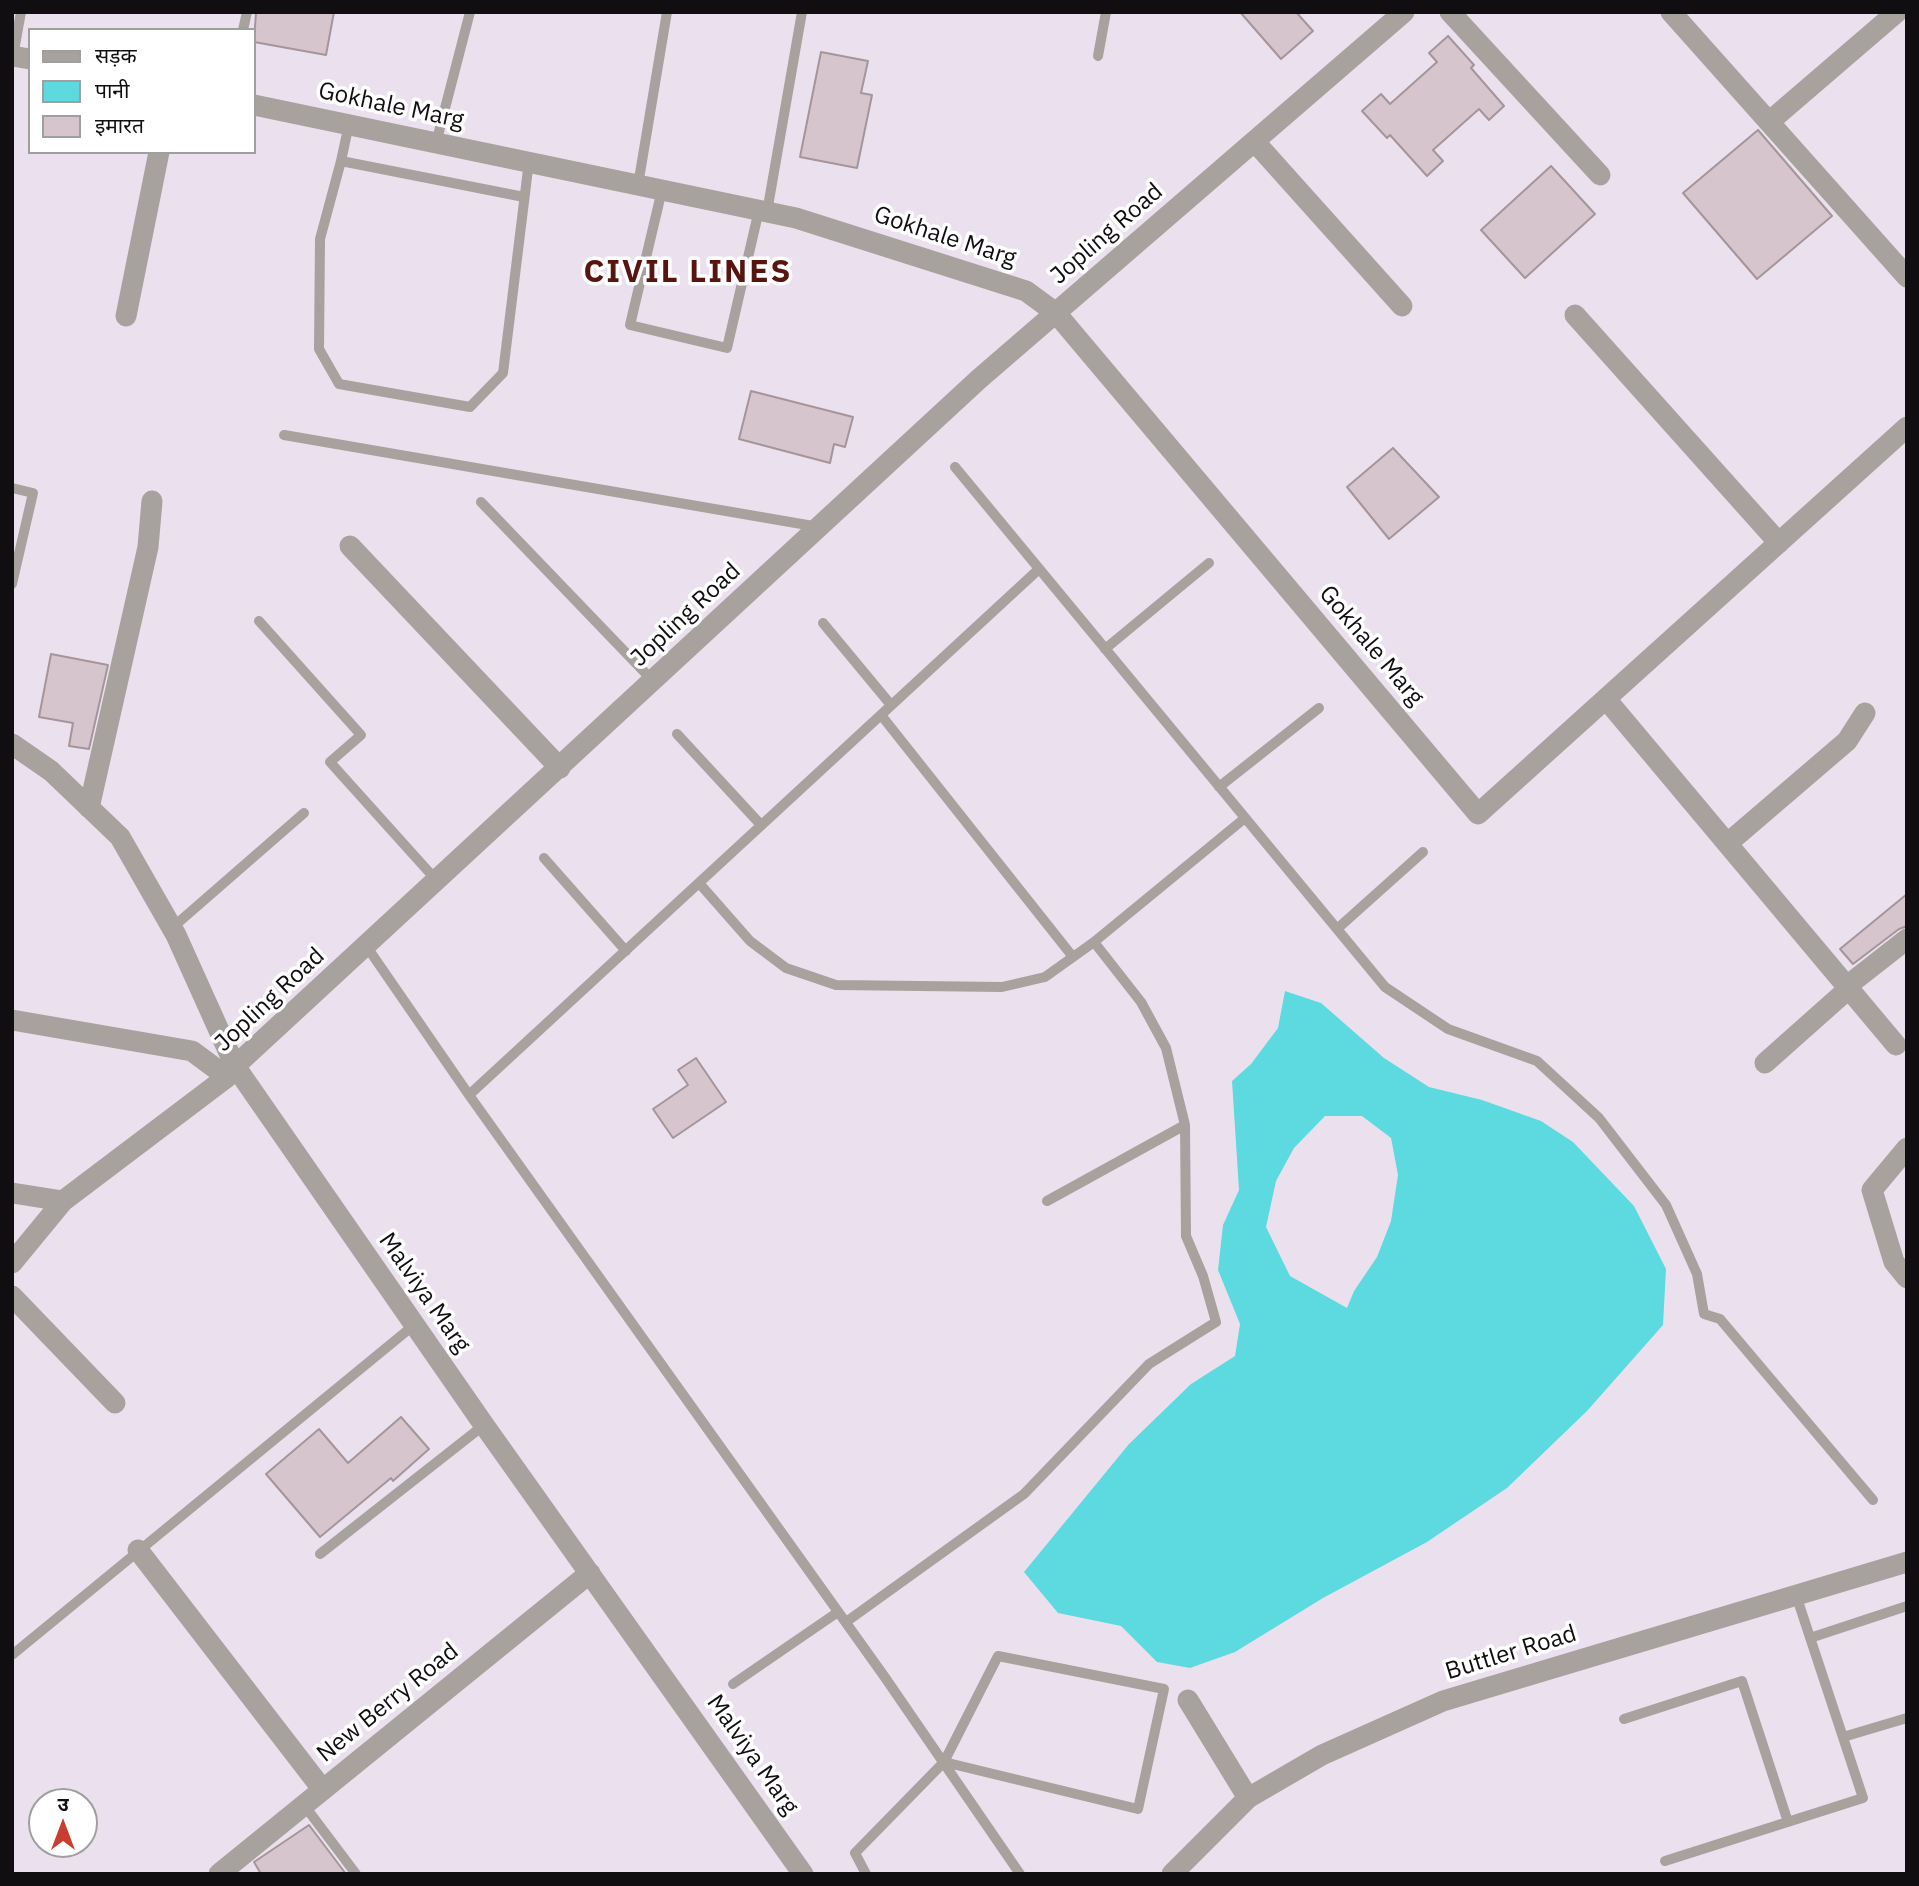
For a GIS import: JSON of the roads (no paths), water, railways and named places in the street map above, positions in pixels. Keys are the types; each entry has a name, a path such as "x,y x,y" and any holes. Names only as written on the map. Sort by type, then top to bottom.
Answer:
{"street":[{"name":"Jopling Road","path":"12,1263 63,1201 231,1071 979,379 1404,12"},
{"path":"1450,12 1600,175"},
{"path":"1671,12 1907,277"},
{"path":"1769,122 1897,12"},
{"name":"Gokhale Marg","path":"256,105 796,218 1026,291 1056,313 1478,814 1606,699"},
{"path":"1255,142 1402,306"},
{"path":"127,316 159,154"},
{"path":"1575,315 1779,543"},
{"path":"1896,1045 1606,699 1907,427"},
{"path":"89,808 148,547 152,500"},
{"path":"350,545 560,768"},
{"path":"1728,844 1847,741 1865,713"},
{"name":"Malviya Marg","path":"12,744 51,771 120,837 172,928 231,1071 803,1874"},
{"path":"1765,1063 1846,991 1847,986 1907,939"},
{"path":"12,1020 192,1051 231,1071"},
{"path":"1907,1148 1872,1190 1894,1262 1907,1278"},
{"path":"12,1193 63,1201"},
{"path":"12,1296 115,1403"},
{"path":"138,1550 323,1790"},
{"name":"Buttler Road","path":"1171,1874 1248,1798 1322,1755 1443,1701 1907,1562"},
{"name":"New Berry Road","path":"219,1874 590,1573"},
{"path":"1188,1700 1248,1798"}],"lane":[{"path":"13,56 21,12"},
{"path":"436,143 470,12"},
{"path":"638,185 667,12"},
{"path":"662,190 630,326 727,348 763,211 802,12"},
{"path":"1098,56 1107,12"},
{"path":"349,124 320,239 319,349 339,384 470,407 503,373 529,161"},
{"path":"341,161 524,197"},
{"path":"284,436 819,527"},
{"path":"955,467 1385,987 1448,1029 1537,1061 1599,1118 1666,1205 1697,1274 1704,1314 1720,1319 1873,1500"},
{"path":"12,488 33,492 12,584"},
{"path":"481,502 653,681"},
{"path":"1105,649 1209,563"},
{"path":"469,1096 1039,569"},
{"path":"259,621 361,735 330,762 437,881"},
{"path":"823,623 891,705"},
{"path":"1220,788 1318,708"},
{"path":"881,715 1073,957"},
{"path":"677,734 761,825"},
{"path":"172,928 304,813"},
{"path":"699,883 750,941 786,968 836,985 1002,987 1045,977 1094,943 1245,818"},
{"path":"1337,929 1423,852"},
{"path":"544,858 626,951"},
{"path":"846,1622 1024,1494 1149,1364 1216,1322 1203,1276 1186,1236 1185,1125 1166,1048 1141,1002 1094,943"},
{"path":"367,947 469,1096 846,1622 1020,1874"},
{"path":"1047,1201 1185,1125"},
{"path":"12,1655 414,1325"},
{"path":"320,1555 484,1425"},
{"path":"1665,1861 1863,1798 1796,1595"},
{"path":"1810,1638 1907,1606"},
{"path":"733,1684 838,1612"},
{"path":"866,1874 855,1853 944,1762 998,1657 1164,1689 1138,1810 944,1762"},
{"path":"1624,1719 1742,1681 1788,1822"},
{"path":"1843,1737 1907,1718"},
{"path":"304,1805 356,1874"}],"water":[{"path":"1285,991 1321,1003 1384,1058 1429,1087 1482,1100 1541,1121 1573,1142 1634,1206 1666,1269 1663,1325 1587,1411 1507,1488 1427,1542 1323,1598 1235,1652 1190,1668 1157,1662 1121,1626 1058,1613 1024,1572 1129,1444 1191,1384 1235,1356 1240,1324 1218,1270 1223,1225 1239,1190 1232,1081 1251,1064 1278,1028","holes":["1325,1116 1362,1116 1391,1138 1398,1175 1391,1221 1377,1257 1354,1291 1347,1308 1290,1276 1266,1227 1276,1181 1294,1148"]}],"district":[{"name":"CIVIL LINES","path":"688,273"}]}
